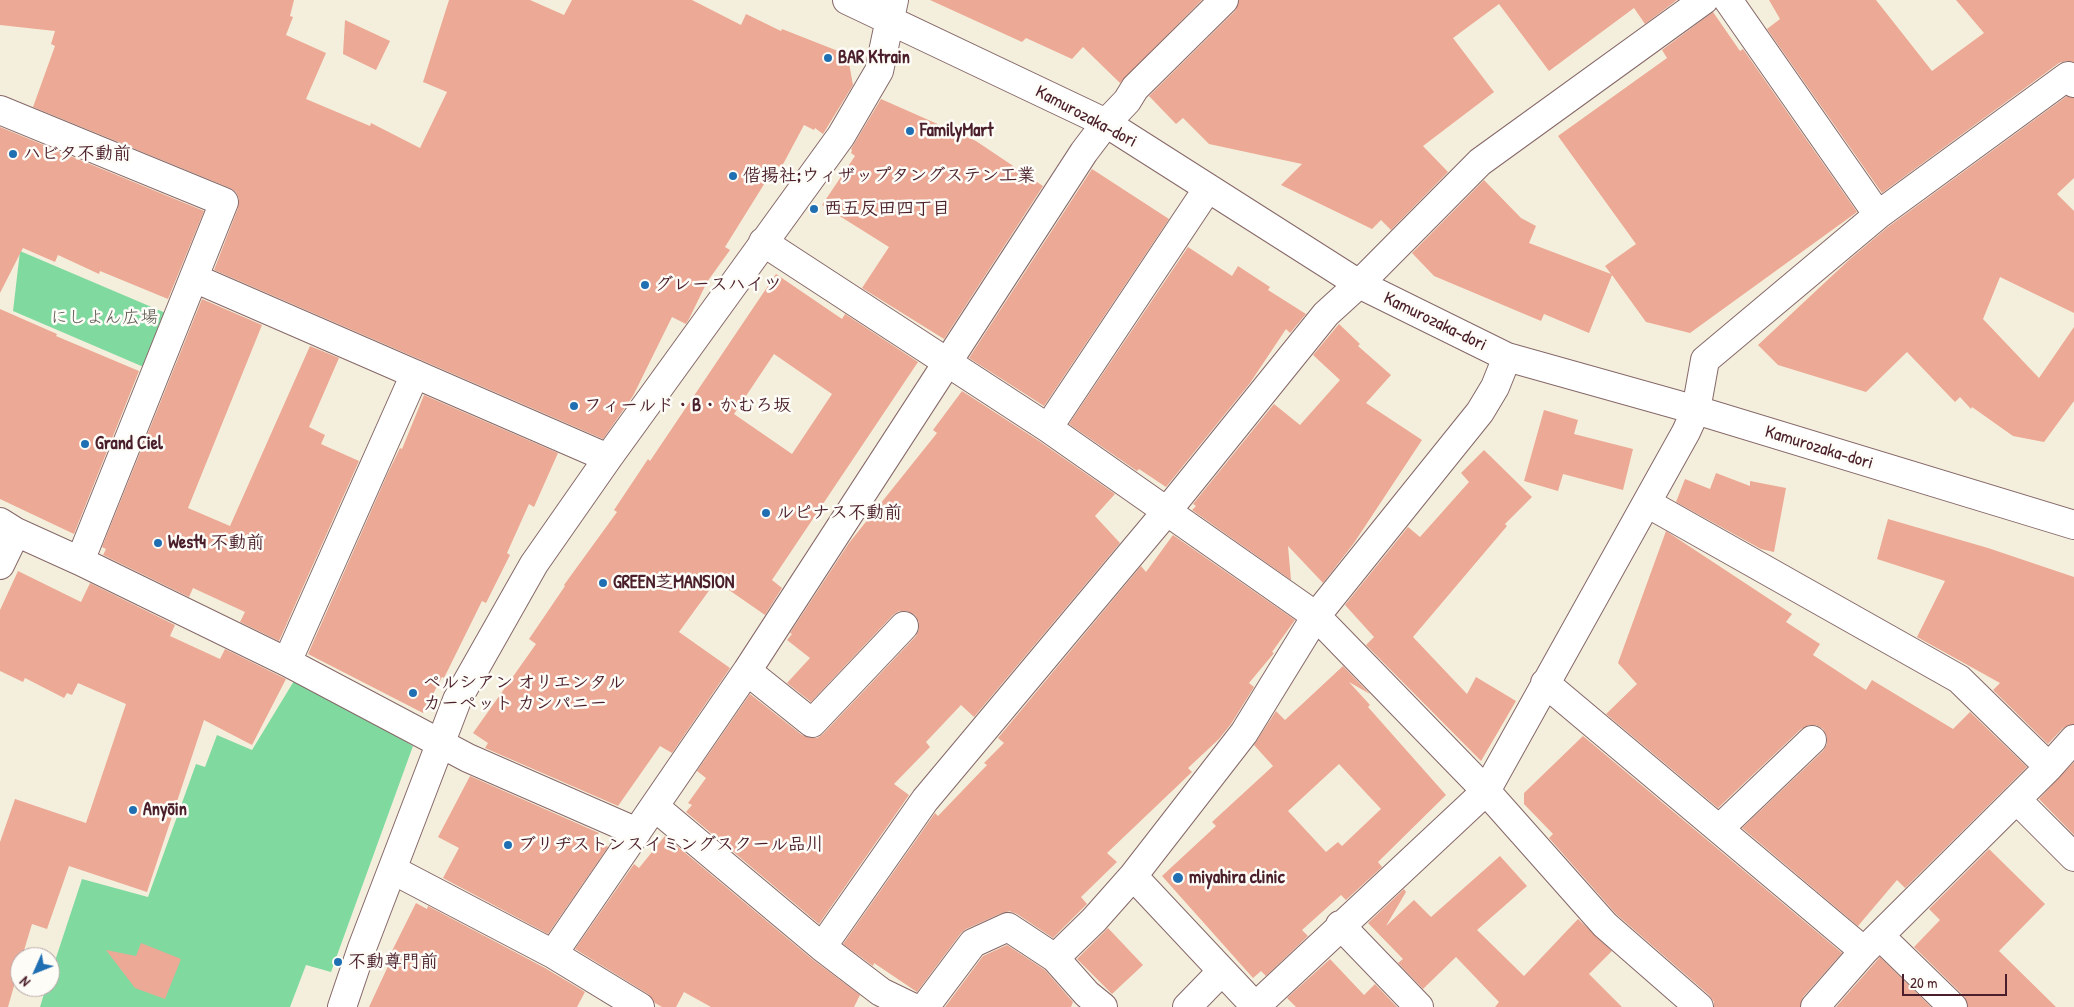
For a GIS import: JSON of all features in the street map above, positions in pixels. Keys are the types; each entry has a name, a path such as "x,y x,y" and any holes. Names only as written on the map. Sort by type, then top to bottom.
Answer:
{"street":[{"name":"Kamurozaka-dori","path":"847,0 892,10 1106,123 1359,284 1507,357 1696,410 2074,525"},
{"path":"553,954 747,671 947,360 1084,152 1106,123 1127,101 1135,88 1224,0"},
{"path":"822,947 925,800 1167,511 1326,314 1359,284 1480,162 1704,0"},
{"path":"1728,0 1878,216"},
{"path":"342,1007 362,948 457,700 534,564 608,458 841,136 879,71 892,10"},
{"path":"1133,876 1256,1007 1340,925 1486,791 1544,683 1647,503 1696,410 1705,360 1878,216 2068,76 2074,83"},
{"path":"0,110 224,202 80,561"},
{"path":"1048,428 1208,188"},
{"path":"763,242 947,360 1048,428 1316,616 1486,791 1605,925 1699,1007"},
{"path":"194,278 608,458"},
{"path":"1055,958 1094,920 1133,876 1244,733 1316,616 1480,412 1495,387 1507,357"},
{"path":"287,662 415,374"},
{"path":"1647,503 1959,679 2049,767"},
{"path":"0,565 8,527 287,662 468,758 637,832"},
{"path":"747,671 812,723 904,626"},
{"path":"1544,683 1720,829 1953,1007"},
{"path":"1815,1007 1872,944 2017,800 2074,739"},
{"path":"1720,829 1812,740"},
{"path":"2017,800 2074,857"},
{"path":"655,807 822,947 878,1000 912,1007"},
{"path":"393,870 553,954 605,997 640,1007"},
{"path":"1340,925 1419,1007"},
{"path":"925,1007 972,943 1008,927 1055,958 1087,994 1103,1007"},
{"path":"1187,1007 1222,971"}],"green space":[{"name":"にしよん広場","path":"20,251 168,314 146,368 13,311"},
{"path":"297,676 413,746 331,972 306,965 290,1007 40,1007 43,997 60,997 60,947 82,879 148,897 196,764 205,767 217,735 252,750"}],"building":[{"path":"0,0 294,0 290,16 293,17 286,35 326,53 306,99 370,126 371,123 420,148 447,92 423,82 449,0 530,0 564,15 572,0 692,0 741,25 746,14 781,31 782,29 838,51 836,56 849,63 853,85 823,134 815,128 814,130 804,125 781,168 776,165 725,247 730,250 707,282 686,324 672,317 633,396 603,439 214,270 238,208 239,199 236,192 33,107 55,46 51,44 55,31 0,25"},
{"path":"930,0 1202,0 1120,83 1083,47 1072,59 1026,38 1022,42"},
{"path":"1239,0 1677,0 1645,24 1634,8 1549,71 1499,4 1453,38 1494,92 1423,146 1448,172 1391,230 1381,220 1372,229 1281,185 1302,164 1209,144 1183,118 1176,124 1149,96 1235,11"},
{"path":"1769,0 1876,0 1932,71 1984,33 1956,0 2074,0 2074,62 2066,61 2059,63 1882,193 1767,29 1780,19"},
{"path":"1713,12 1740,51 1743,49 1857,212 1690,333 1646,322 1612,275 1589,333 1544,314 1541,321 1434,276 1412,253 1484,180 1521,218 1536,226 1529,243 1611,274 1605,266 1636,244 1558,136 1667,58 1662,50"},
{"path":"345,20 390,41 376,70 343,54"},
{"path":"2067,96 2074,98 2074,178 2057,194 2074,211 2074,313 2000,277 1983,319 2039,378 2074,327 2074,401 2044,442 2013,436 1972,407 1971,409 1960,397 1955,402 1907,352 1866,392 1778,365 1758,345 1850,259 1888,227"},
{"path":"881,99 976,141 1043,186 944,339 862,288 889,247 822,205 855,156 851,153 851,149"},
{"path":"0,127 204,211 168,299 100,271 99,274 58,255 55,262 23,248 0,293"},
{"path":"1092,169 1169,219 1044,406 969,358"},
{"path":"1188,247 1232,276 1238,266 1270,287 1268,290 1306,314 1290,333 1286,329 1250,383 1166,487 1139,469 1137,471 1069,424"},
{"path":"776,274 842,319 845,314 918,362 772,580 782,588 765,615 716,581 679,632 730,668 672,753 660,746 618,806 485,748 488,743 473,733 536,644 529,639 564,585 617,512 614,510 648,459 650,461","holes":["774,354 832,394 792,454 734,414"]},
{"path":"202,299 262,325 188,508 230,526 310,346 339,358 309,427 325,435 321,444 359,461 279,641 240,622 245,612 193,588 189,597 103,555 106,549 102,547"},
{"path":"0,309 57,334 56,336 139,371 74,534 0,499"},
{"path":"1339,324 1360,344 1358,346 1391,375 1366,403 1422,440 1354,543 1323,583 1288,546 1291,580 1192,510 1196,506 1193,504 1274,404 1300,425 1340,380 1313,355"},
{"path":"962,391 1039,441 1115,494 1095,516 1120,543 974,717 961,705 926,742 930,747 894,784 909,795 819,924 686,812 692,805 688,803 706,778 697,771 750,694 802,735 817,738 823,734 916,636 919,622 915,615 907,611 899,611 893,615 811,702 787,683 810,658 787,640 792,634 790,633 849,543 937,433 933,430"},
{"path":"424,395 558,453 534,507 529,504 507,553 510,555 486,603 482,601 444,678 442,677 423,713 308,654 387,475 400,448 402,449"},
{"path":"1544,410 1578,420 1574,434 1633,449 1623,490 1563,474 1558,491 1524,481"},
{"path":"1484,450 1532,497 1505,524 1507,526 1413,637 1467,694 1476,677 1516,701 1481,761 1366,645 1374,637 1345,605 1408,527 1420,537 1469,482 1461,473"},
{"path":"1716,473 1750,486 1750,481 1786,488 1774,552 1761,549 1676,502 1685,479 1710,489"},
{"path":"1888,519 1988,548 2074,577 2074,724 2063,728 2048,744 1993,690 2000,683 1917,637 1945,581 1877,559"},
{"path":"1666,531 1792,614 1786,622 1820,644 1813,655 1866,690 1872,680 1953,729 1970,712 2027,767 1905,888 1897,880 1858,926 1742,828 1823,751 1827,744 1827,737 1823,729 1816,725 1809,725 1801,729 1718,808 1606,714 1637,684 1618,663"},
{"path":"1173,535 1295,620 1272,652 1274,653 1249,683 1254,687 1231,724 1219,739 1188,768 1192,772 1107,853 1117,862 1081,897 1087,904 1053,938 1017,914 1009,911 966,929 917,992 874,963 873,966 843,944 935,813 938,816 987,765 984,763 1004,743 998,738 1141,566 1146,572"},
{"path":"18,571 81,602 90,583 175,625 170,636 220,659 225,649 286,679 252,745 204,720 147,892 69,866 47,929 32,924 25,947 10,947 11,997 8,1007 0,1007 0,842 15,799 86,823 126,704 78,683 72,695 67,693 64,698 25,678 23,682 0,671 0,610"},
{"path":"1343,666 1370,694 1349,682 1370,705 1368,707 1446,795 1378,862 1382,867 1346,900 1341,895 1302,930 1308,936 1266,976 1261,971 1253,978 1162,876 1216,826 1212,822 1273,766 1254,745 1276,711 1285,720","holes":["1339,764 1381,809 1342,846 1338,842 1326,852 1288,811"]},
{"path":"1583,736 1842,953 1803,997 1800,1007 1714,1007 1714,1002 1709,995 1616,914 1549,838 1553,834 1524,804 1524,793"},
{"path":"2074,762 2074,835 2039,799"},
{"path":"470,776 599,833 595,838 608,847 548,934 443,878 459,848 438,837"},
{"path":"665,836 812,959 860,995 854,1007 711,1007 684,992 676,1007 662,1007 655,1003 648,994 575,949 634,864 639,868"},
{"path":"1989,849 2045,904 1999,951 2056,1007 1968,1007 1964,996 1914,947 1940,920 1929,909"},
{"path":"1500,856 1527,886 1477,930 1524,976 1578,919 1612,951 1589,974 1622,1007 1495,1007 1499,1002 1456,957 1423,989 1398,963 1403,959 1368,923 1404,889 1406,892 1386,926 1414,900 1431,917"},
{"path":"416,903 427,909 428,906 545,968 585,992 577,1007 369,1007 390,962 387,961"},
{"path":"1108,928 1143,965 1112,994 1077,959"},
{"path":"141,943 181,959 165,999 135,988 106,950 136,956"},
{"path":"1007,945 1045,970 1073,1002 1071,1007 945,1007 983,956"},
{"path":"1880,957 1931,1007 1836,1007"},
{"path":"1330,959 1364,995 1375,984 1397,1007 1296,1007 1287,998"}],"place":[{"name":"BAR Ktrain","path":"828,58"},
{"name":"FamilyMart","path":"910,131"},
{"name":"ハビタ不動前","path":"13,154"},
{"name":"偕揚社;ウィザップタングステン工業","path":"733,176"},
{"name":"西五反田四丁目","path":"814,209"},
{"name":"グレースハイツ","path":"645,285"},
{"name":"フィールド・B・かむろ坂","path":"574,406"},
{"name":"Grand Ciel","path":"85,444"},
{"name":"ルピナス不動前","path":"766,513"},
{"name":"West4 不動前","path":"158,543"},
{"name":"GREEN芝MANSION","path":"603,583"},
{"name":"ペルシアン オリエンタル カーペット カンパニー","path":"413,693"},
{"name":"Anyōin","path":"133,810"},
{"name":"ブリヂストンスイミングスクール品川","path":"508,845"},
{"name":"miyahira clinic","path":"1178,878"},
{"name":"不動尊門前","path":"338,962"}]}
